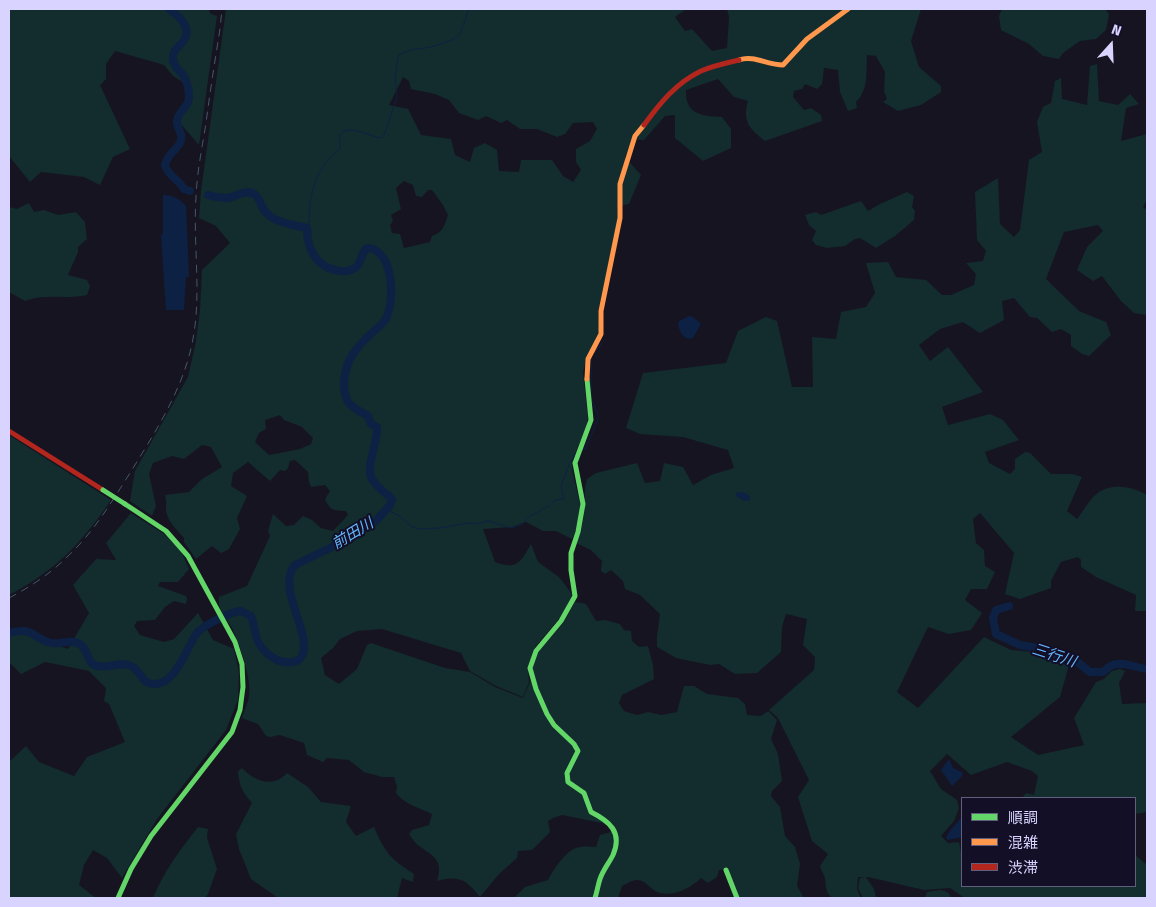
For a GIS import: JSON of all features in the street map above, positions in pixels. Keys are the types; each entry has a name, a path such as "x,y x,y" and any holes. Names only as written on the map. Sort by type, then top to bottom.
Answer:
{"main road":[{"path":"595,898 600,878 614,853 616,840 614,831 607,820 591,812 584,793 568,782 567,772 578,751 576,746 554,726 548,717 530,668 536,651 561,621 574,598 570,570 571,553 578,532 583,504 575,463 591,420 586,380 588,359 602,334 601,311 619,227 620,184 626,162 638,131 659,103 674,89 706,69 739,60 752,58 776,65 783,65 788,62 807,39 836,20 848,9"},
{"path":"9,431 159,526 179,544 193,563 229,630 236,644 243,672 243,693 237,719 226,740 151,836 131,869 118,898"},
{"path":"726,870 737,898"}],"green space":[{"path":"9,9 208,9 211,14 217,16 199,145 179,122 190,96 189,86 173,76 164,65 115,51 106,64 106,79 100,85 130,149 113,157 100,185 84,177 41,172 30,182 9,156"},
{"path":"226,9 686,9 675,17 685,31 692,29 712,51 727,48 729,17 727,9 921,9 911,41 919,67 941,86 941,92 921,105 898,111 883,102 887,99 884,91 885,72 876,56 867,55 865,86 856,102 857,108 848,111 840,92 838,70 824,68 822,84 817,89 805,84 802,89 794,91 793,97 804,110 811,108 821,115 822,121 765,141 751,129 747,120 746,108 748,101 734,97 718,79 686,90 686,98 691,109 696,112 707,116 722,117 731,129 731,148 703,161 675,138 675,115 665,116 644,140 632,139 625,157 641,175 629,204 618,206 617,223 598,313 599,330 597,340 587,355 583,373 588,417 586,429 573,458 572,470 581,507 578,526 572,539 556,531 543,531 526,522 512,527 483,529 495,562 508,565 517,563 531,544 538,562 559,577 572,594 564,613 535,647 528,666 529,682 523,697 496,686 470,671 461,653 382,629 357,631 340,639 321,658 325,675 339,684 357,669 367,645 371,643 445,668 470,672 495,687 523,698 530,682 535,656 564,622 575,602 586,604 596,621 605,620 620,624 624,630 631,631 632,641 639,647 648,646 653,665 654,679 622,695 619,703 624,711 637,715 648,712 661,715 677,712 684,686 694,686 707,694 738,698 745,704 747,715 761,716 768,711 777,720 771,739 778,754 782,781 772,791 771,796 780,807 785,836 795,847 800,864 797,886 804,898 739,898 727,869 719,870 717,877 708,883 701,878 681,891 669,894 654,891 643,881 637,880 622,886 618,898 514,898 525,887 548,880 561,860 570,851 580,847 596,847 600,835 611,832 607,824 562,815 548,821 550,832 532,850 518,851 517,858 499,874 480,897 471,886 462,880 445,879 437,881 439,868 436,859 418,845 409,834 412,830 429,825 432,814 408,803 400,797 396,793 397,786 394,777 382,777 364,772 349,760 327,758 323,762 307,755 304,743 280,735 266,736 258,724 242,718 249,696 249,680 232,628 219,606 219,597 247,586 270,536 268,531 273,514 286,526 294,525 303,516 312,520 321,528 333,531 348,515 346,511 335,510 329,506 325,499 330,491 325,485 311,487 308,472 295,460 290,461 285,471 280,470 270,481 248,462 233,473 231,486 247,496 237,518 240,529 229,549 221,553 212,546 196,559 184,542 184,538 169,519 166,511 165,495 189,492 202,479 222,467 211,447 202,445 184,459 172,456 153,463 149,474 156,506 152,516 130,501 135,471 188,377 196,341 202,270 230,243 216,226 199,218","holes":["403,77 409,81 411,89 435,94 449,100 459,113 478,120 486,116 501,123 507,120 520,129 537,129 557,137 565,134 573,123 593,122 597,129 590,141 576,149 576,162 581,170 573,182 563,176 552,160 521,160 519,172 499,171 497,150 485,143 474,148 470,162 455,155 451,139 421,135 408,109 389,105","404,181 413,185 416,196 422,197 428,190 432,190 443,205 448,215 446,222 443,228 436,235 432,236 430,242 404,248 400,234 392,233 390,225 393,221 391,215 401,209 396,188","280,415 284,420 302,427 313,438 311,444 300,449 269,455 255,442 259,433 266,429 265,420"]},
{"path":"1002,9 1105,9 1109,14 1106,30 1096,39 1080,41 1063,53 1059,59 1043,56 1029,44 1001,30 999,16"},
{"path":"1097,64 1099,101 1118,105 1130,94 1139,104 1126,108 1121,141 1147,134 1147,199 1143,207 1147,210 1147,315 1134,313 1121,301 1102,276 1093,281 1077,270 1087,247 1103,231 1098,225 1064,232 1046,279 1079,311 1106,322 1111,335 1089,356 1082,354 1071,346 1071,335 1061,329 1052,332 1037,318 1030,317 1014,298 1002,301 1004,320 980,333 963,322 940,329 919,345 930,361 948,347 983,392 942,407 948,425 990,414 1003,420 1019,440 985,452 989,463 1010,474 1015,469 1015,459 1025,452 1030,453 1051,474 1072,474 1082,477 1067,511 1077,519 1094,496 1106,489 1120,487 1134,489 1147,495 1147,611 1135,611 1136,595 1096,577 1081,567 1081,560 1078,557 1061,562 1051,581 1051,588 1020,599 1005,594 1014,553 980,513 973,519 976,543 984,550 985,566 995,572 987,589 971,589 965,600 982,613 971,630 949,634 928,627 897,692 918,708 984,637 1011,650 1033,652 1069,665 1060,697 1011,737 1038,755 1084,745 1074,718 1096,682 1104,679 1112,671 1120,669 1125,671 1119,683 1122,704 1147,703 1147,812 1136,814 1136,797 1023,797 1026,793 1034,795 1038,776 1032,771 1007,762 971,775 947,754 930,771 941,789 957,800 959,808 954,821 941,836 948,843 959,842 961,853 961,887 1136,887 1136,856 1147,865 1147,898 965,898 950,888 924,890 866,877 874,889 876,898 863,898 858,888 860,878 865,877 858,877 857,889 861,898 832,898 827,891 825,878 820,866 828,854 812,841 798,797 809,780 778,718 769,710 814,670 815,657 803,645 807,619 786,614 782,627 781,652 757,673 735,674 719,664 710,665 676,658 657,647 660,614 640,595 625,589 623,581 611,570 605,574 601,571 602,561 591,550 576,543 585,508 587,479 596,473 637,463 645,483 660,481 664,463 683,467 693,485 711,475 734,468 728,450 683,437 640,434 626,428 643,373 726,363 738,331 766,317 777,321 792,387 813,387 812,337 836,339 841,312 866,307 875,293 866,263 888,262 896,277 926,280 942,295 951,295 974,285 976,274 966,263 983,261 986,251 977,240 975,192 998,178 1000,224 1014,237 1020,230 1029,160 1042,152 1037,122 1043,107 1051,103 1055,81 1061,78 1062,99 1087,105 1090,66"},
{"path":"907,192 914,196 912,207 915,211 914,220 895,236 876,248 860,238 845,246 827,248 816,245 812,240 816,231 809,225 805,215 816,212 821,215 861,201 868,211"},
{"path":"29,203 34,212 44,210 58,215 76,212 85,222 87,239 78,247 78,252 68,275 87,280 90,286 87,295 41,297 25,301 9,292 9,207 17,209"},
{"path":"9,435 111,500 89,530 66,555 40,576 9,595"},
{"path":"131,513 164,534 181,551 189,569 178,582 160,582 158,586 186,596 186,604 174,601 165,607 155,620 137,621 134,626 140,635 164,642 174,639 198,613 213,640 234,649 239,673 238,700 226,730 157,819 122,878 107,858 93,850 84,865 79,885 96,898 9,898 9,762 26,746 39,762 74,776 87,757 125,742 109,704 104,701 106,688 89,671 45,662 21,674 9,662 9,634 30,635 68,649 89,613 73,585 96,559 116,560 106,543"},
{"path":"242,768 258,780 270,782 282,778 287,773 308,787 321,802 351,806 346,822 356,836 374,827 390,855 414,874 413,882 402,878 397,898 278,898 251,879 239,849 236,834 252,803 243,792 240,784 238,771"},
{"path":"198,827 208,829 207,838 217,869 208,894 205,898 153,898 167,870"},
{"path":"940,890 947,892 951,898 925,898 927,892"}],"water":[{"path":"163,195 176,198 186,206 189,277 186,277 184,310 166,310 161,235 163,234"},
{"path":"689,316 701,324 693,338 690,339 684,337 678,322"},
{"path":"743,492 750,496 750,500 744,501 736,496 736,493"},
{"path":"949,759 953,768 963,773 952,786 941,770"},
{"path":"961,818 961,837 948,840 946,838 947,835"}],"waterway":[{"name":"前田川","path":"169,9 177,15 186,31 186,36 174,53 173,59 186,80 189,98 178,118 177,124 182,137 180,143 167,158 165,165 169,173 184,189 190,191"},
{"path":"307,228 315,182 328,160 340,148 340,136 343,132 353,130 381,138 384,135 397,97 395,79 398,56 407,51 433,47 457,37 460,34 469,9"},
{"name":"前田川","path":"9,633 24,631 51,643 78,643 84,648 89,660 93,664 101,667 131,666 137,670 146,682 154,684 162,682 175,672 200,630 224,616 241,611 251,616 259,643 268,654 280,661 293,662 300,659 304,650 303,639 289,587 290,575 295,565 332,547 354,531 376,521 390,505 392,499 376,484 370,474 377,427 371,424 368,416 350,405 346,397 344,385 346,369 352,356 361,344 384,322 388,312 391,302 390,278 383,257 376,251 367,248 359,264 353,269 338,271 328,268 317,260 314,255 307,235 307,228 272,217 264,210 258,197 254,194 244,193 227,198 208,195"},
{"path":"594,353 603,342"},
{"path":"591,358 591,394"},
{"path":"387,510 398,515 412,527 421,529 468,523 478,524 488,521 511,528 521,525 530,516 549,506 555,500 564,499 561,486 569,465 577,451 586,448 598,419 597,411 591,398"},
{"name":"三行川","path":"1009,606 996,610 993,618 996,634 1020,645 1037,648 1076,661 1090,672 1103,672 1110,666 1117,664 1147,669"}],"railway":[{"path":"9,598 32,585 54,569 93,528 116,495 160,423 184,371 190,352 196,316 195,214 197,178 222,9"}],"traffic: fast":[{"path":"587,379 591,420 575,463 583,504 578,532 571,553 571,570 575,596 561,621 536,651 530,668 536,689 547,714 554,725 574,744 578,751 567,773 568,782 584,793 591,812 609,823 615,834 616,847 601,876 595,898"},
{"path":"103,490 125,504"},
{"path":"118,898 131,869 151,836 232,732 240,710 243,687 242,664 235,642 188,556 166,531 125,504"},
{"path":"726,870 737,898"}],"traffic: slow":[{"path":"739,60 755,59 771,64 783,65 807,39 848,9"},
{"path":"587,379 588,359 601,334 601,311 620,218 620,184 635,136 644,125"}],"traffic: jam":[{"path":"644,125 662,101 684,81 705,69 739,60"},
{"path":"9,431 103,490"}]}
